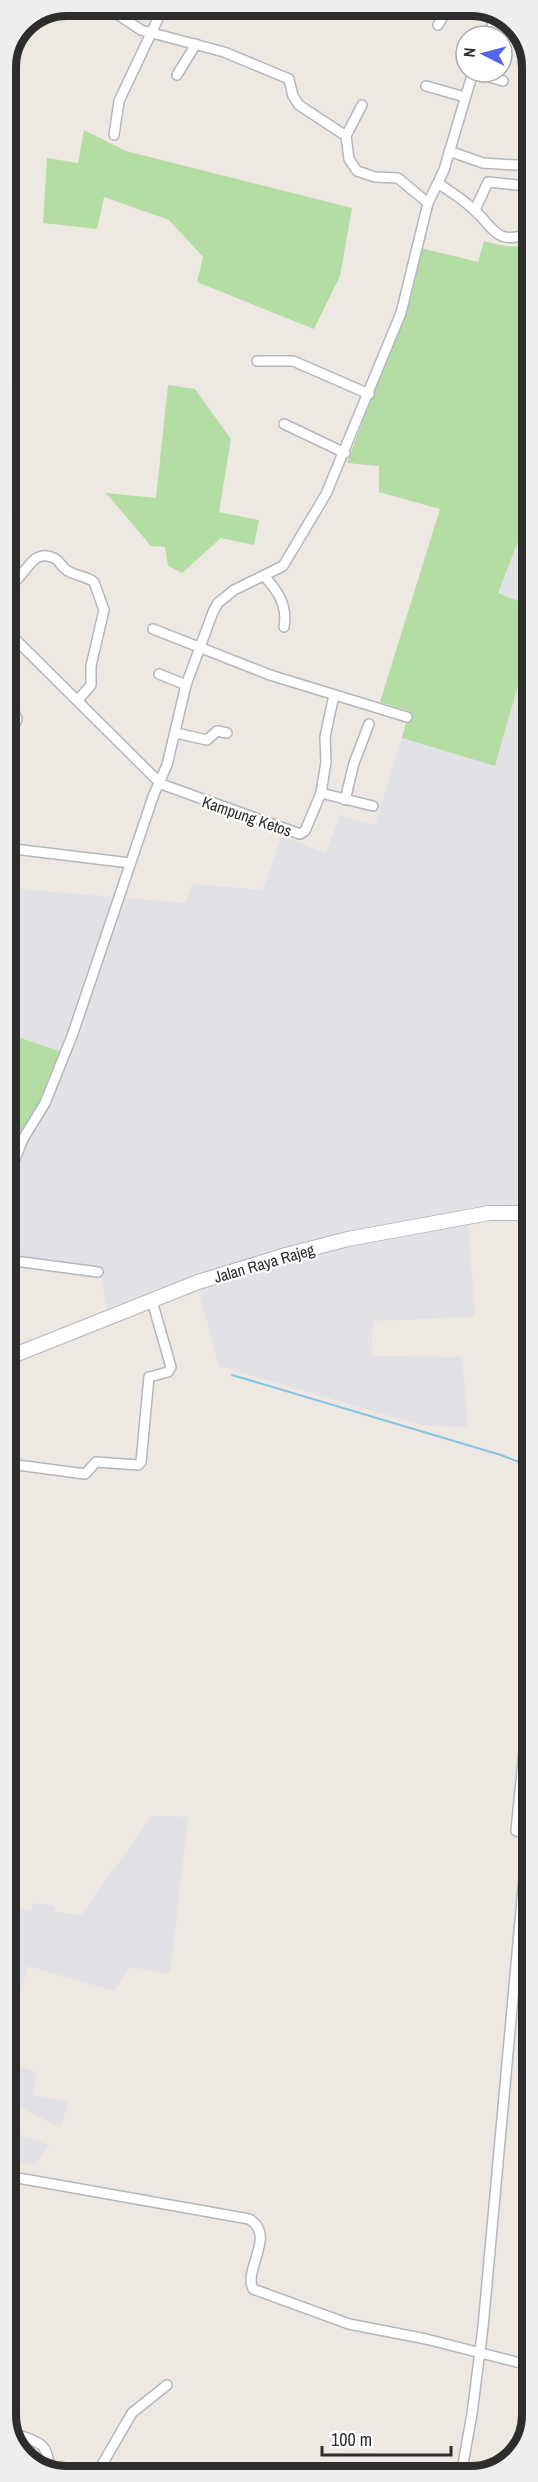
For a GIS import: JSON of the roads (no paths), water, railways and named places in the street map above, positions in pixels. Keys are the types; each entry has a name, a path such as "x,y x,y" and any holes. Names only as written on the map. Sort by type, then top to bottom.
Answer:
{"main road":[{"name":"Jalan Raya Rajeg","path":"16,1354 198,1282 348,1239 489,1213 522,1215"}],"street":[{"path":"119,16 129,24 152,33 196,44 289,79 293,96 299,105 346,136"},
{"path":"114,135 119,101 159,16"},
{"path":"438,25 443,17"},
{"path":"177,75 196,44"},
{"path":"16,1155 45,1103 72,1036 158,782 167,765 186,685 199,646 218,603 234,590 284,567 345,453 411,284 428,203 439,184 469,84"},
{"path":"426,86 465,97"},
{"path":"362,105 346,136 348,159 357,171 375,177 392,176 402,179 428,203"},
{"path":"449,151 483,163 522,165"},
{"path":"475,210 488,182 516,185"},
{"path":"439,184 475,210 499,236 516,238 522,236"},
{"path":"257,361 293,361 369,394"},
{"path":"284,424 345,453"},
{"path":"16,581 34,558 39,556 57,560 69,572 94,582 104,610 91,666 91,685 78,700"},
{"path":"264,576 280,596 285,612 284,627"},
{"path":"153,629 270,675 407,717"},
{"path":"16,640 158,782"},
{"path":"159,674 186,685"},
{"name":"Kampung Ketos","path":"158,782 196,799 300,834 305,831 321,793 326,768 325,737 334,695"},
{"path":"345,800 354,763 369,724"},
{"path":"176,733 207,740 217,731 227,733"},
{"path":"321,793 373,806"},
{"path":"16,849 130,863"},
{"path":"16,1261 98,1272"},
{"path":"16,1465 86,1474 96,1462 138,1465 141,1462 149,1377 168,1372 171,1367 152,1301"},
{"path":"522,1771 516,1831 522,1832"},
{"path":"462,2466 480,2353 522,1916"},
{"path":"16,2178 249,2219 257,2227 260,2238 251,2281 253,2289 349,2324 522,2364"},
{"path":"102,2465 132,2413 158,2395 167,2385"},
{"path":"22,2437 45,2448 50,2456 50,2463"}],"waterway":[{"path":"232,1375 522,1463"}]}
